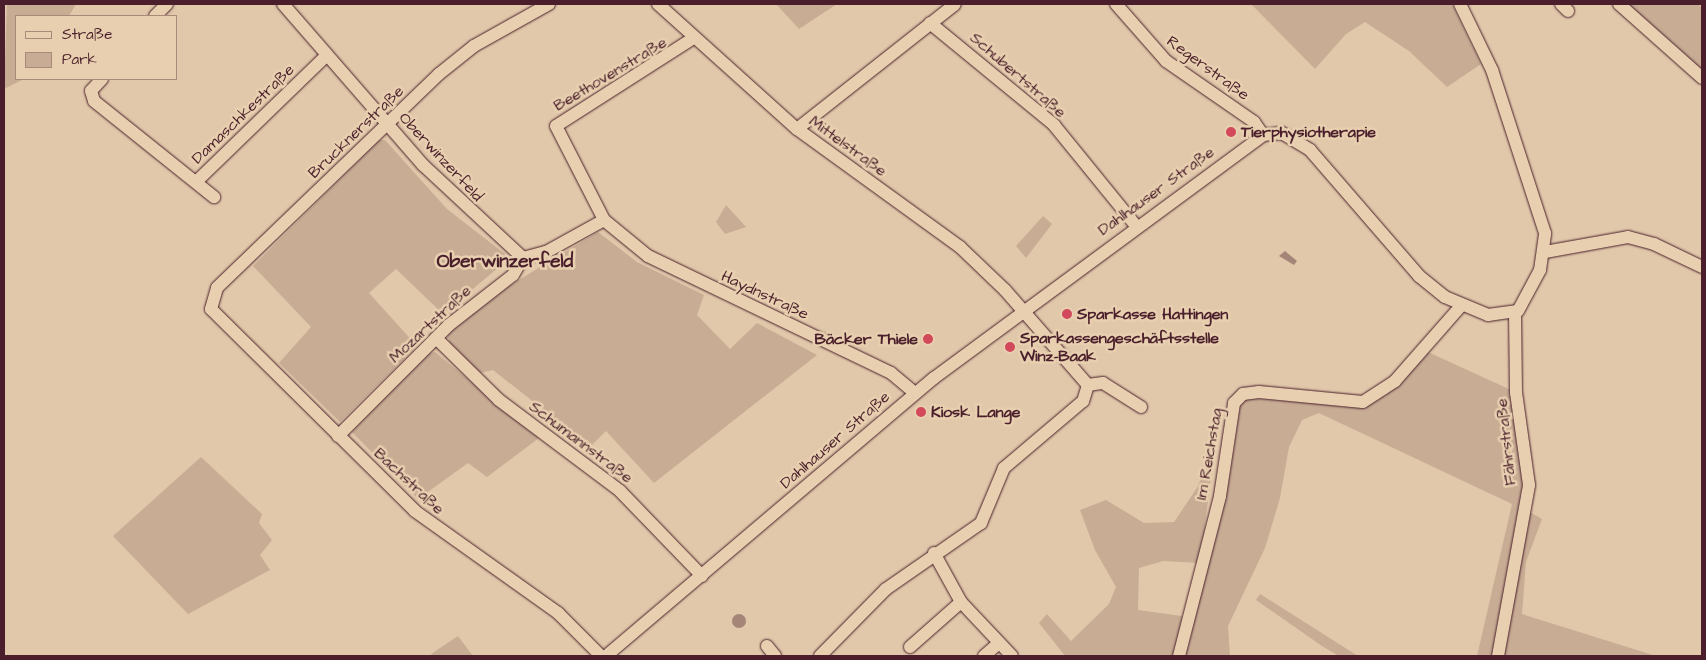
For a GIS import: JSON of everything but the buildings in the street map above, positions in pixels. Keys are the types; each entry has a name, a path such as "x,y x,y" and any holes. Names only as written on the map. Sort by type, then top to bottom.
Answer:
{"street":[{"path":"156,15 166,4"},
{"name":"Oberwinzerfeld","path":"283,4 387,124 466,209 523,258"},
{"name":"Brucknerstraße","path":"211,309 217,288 453,62 549,4"},
{"name":"Mittelstraße","path":"658,4 692,39 797,129 953,241 1022,310 1088,385"},
{"path":"797,129 956,4"},
{"name":"Regerstraße","path":"1116,4 1166,61 1254,122 1263,135"},
{"path":"1263,135 1282,133 1310,150 1419,276 1461,306 1488,315 1515,312 1533,288 1545,252 1543,226 1492,70 1460,4"},
{"path":"1619,4 1702,78"},
{"name":"Schubertstraße","path":"930,23 1054,125 1136,226"},
{"name":"Beethovenstraße","path":"604,220 556,126 692,39"},
{"name":"Damaschkestraße","path":"214,197 197,181 327,55"},
{"path":"101,80 91,91 94,101 197,181"},
{"name":"Dahlhauser Straße","path":"606,656 915,393 1022,310 1263,135"},
{"path":"523,258 546,252 604,220"},
{"name":"Haydnstraße","path":"604,220 648,256 891,373 915,393"},
{"path":"1545,252 1628,237 1654,244 1702,267"},
{"name":"Mozartstraße","path":"338,436 436,338 513,275 523,258"},
{"name":"Im Reichstag","path":"1178,656 1220,496 1234,403 1243,394 1259,392 1363,402 1395,381 1461,306"},
{"name":"Bachstraße","path":"211,309 424,519 558,613 601,656"},
{"name":"Fährstraße","path":"1498,656 1528,485 1516,393 1515,312"},
{"name":"Schumannstraße","path":"436,338 499,400 620,491 702,576"},
{"path":"820,656 867,606 934,553 981,523 1004,468 1083,401 1088,385 1103,384 1141,407"},
{"path":"934,553 962,602 1012,656"},
{"path":"910,647 962,602"},
{"path":"984,656 1000,642"},
{"path":"766,646 775,656"}],"green space":[{"path":"7,4 76,4 70,15 15,15 15,80 22,80 4,89"},
{"path":"776,4 837,4 799,29"},
{"path":"1251,4 1452,4 1481,64 1447,87 1409,51 1365,22 1346,34 1315,69"},
{"path":"1625,4 1698,4 1702,8 1702,72"},
{"path":"379,140 385,140 447,209 505,254 505,262 443,314 396,269 369,293 417,346 340,422 279,363 311,327 253,266"},
{"path":"726,205 746,227 725,234 716,222"},
{"path":"1043,216 1052,224 1026,258 1016,246"},
{"path":"598,232 637,262 704,295 697,315 730,349 757,323 817,355 654,483 606,431 585,452 554,418 493,370 480,373 450,343 447,333 509,286"},
{"path":"435,352 539,438 487,477 468,463 418,499 352,432 426,355"},
{"path":"1428,352 1511,390 1526,498 1496,656 1477,656 1512,504 1319,413 1302,420 1289,447 1280,498 1265,548 1228,626 1230,656 1185,656 1240,390 1354,407 1386,395"},
{"path":"1215,446 1200,563 1163,561 1139,568 1138,610 1182,616 1175,656 1065,656 1039,623 1047,614 1071,641 1109,604 1116,587 1095,550 1080,510 1106,500 1144,523 1174,522 1197,488"},
{"path":"201,457 262,514 259,523 272,540 260,555 270,570 188,614 113,536"},
{"path":"1526,510 1542,519 1526,562 1522,614 1656,656 1500,656"},
{"path":"1260,594 1358,656 1339,656 1322,646 1256,600"},
{"path":"458,636 473,656 429,656 437,650"}],"shaded area":[{"path":"1285,251 1297,261 1294,265 1279,256"},
{"path":"736,614 742,614 746,621 742,628 736,628 732,624 732,618"}],"place":[{"name":"Tierphysiotherapie","path":"1231,132"},
{"name":"Sparkasse Hattingen","path":"1067,314"},
{"name":"Bäcker Thiele","path":"928,339"},
{"name":"Sparkassengeschäftsstelle Winz-Baak","path":"1010,347"},
{"name":"Kiosk Lange","path":"921,412"}],"district":[{"name":"Oberwinzerfeld","path":"505,262"}]}
